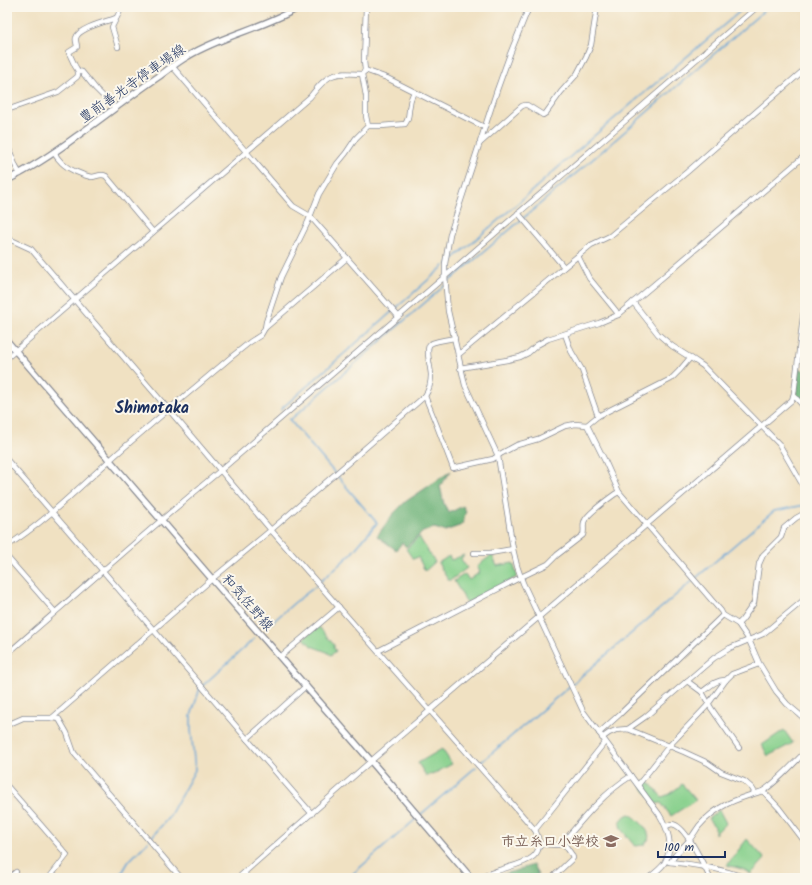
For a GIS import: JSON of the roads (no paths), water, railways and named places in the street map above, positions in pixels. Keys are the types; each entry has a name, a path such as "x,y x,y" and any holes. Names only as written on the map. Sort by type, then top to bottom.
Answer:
{"main road":[{"name":"豊前善光寺停車場線","path":"7,180 20,174 54,153 172,66 210,45 289,13 299,7"},
{"name":"和気佐野線","path":"7,341 471,878"}],"street":[{"path":"118,47 112,26 122,7"},
{"path":"366,7 363,72 368,126"},
{"path":"518,7 528,9 484,127 450,234 444,276 448,311 465,385 498,456 516,566 583,711 659,814 666,826 668,832 669,851 665,862 649,878"},
{"path":"479,144 522,106 527,105 543,115 546,113 561,92 577,74 586,57 591,45 591,37 597,7"},
{"path":"7,654 161,520 221,470 395,313 521,217 757,7"},
{"path":"116,18 84,30 77,35 77,47 69,53 74,66 78,71 82,72 96,89 116,108"},
{"path":"172,66 294,206 310,216 395,313"},
{"path":"458,355 591,245 610,236 687,172 805,69"},
{"path":"7,110 58,92 77,77 78,71"},
{"path":"7,358 310,97 326,78 345,73 363,72 387,78 484,127"},
{"path":"265,328 281,277 305,229 319,194 337,164 356,138 368,126 405,124 409,116 409,105 414,92"},
{"path":"7,144 20,174"},
{"path":"54,153 62,164 72,170 88,176 94,177 101,174 106,176 153,232"},
{"path":"460,368 507,360 520,356 528,353 537,345 548,339 599,323 618,315 805,156"},
{"path":"521,217 564,267"},
{"path":"7,238 31,249 271,530 535,830 540,844 538,852 527,862 489,874 482,878"},
{"path":"578,256 589,278 618,315"},
{"path":"7,546 52,512 110,460 230,358 260,335 265,328 346,258"},
{"path":"633,302 658,334 672,346 703,366 779,444 805,489"},
{"path":"238,878 792,400 794,396 805,307"},
{"path":"565,334 571,351 582,370 598,416"},
{"path":"52,718 425,396 430,385 431,375 428,352 429,347 435,342 455,338"},
{"path":"425,396 453,468 493,459 516,445 538,439 565,426 575,424 587,425 598,416 671,379 690,358"},
{"path":"794,396 805,408"},
{"path":"587,425 619,492 723,615 738,624 748,640 759,664 776,691 787,704 805,719"},
{"path":"7,460 9,466 52,512 312,814"},
{"path":"378,651 548,564 557,555 583,536 584,521 619,492"},
{"path":"738,624 754,603 760,564 763,555 781,537 784,528 805,513"},
{"path":"474,552 490,553 513,549"},
{"path":"7,557 55,612"},
{"path":"628,729 645,717 714,658 730,648 763,634 805,598"},
{"path":"280,657 339,607"},
{"path":"599,733 723,615"},
{"path":"638,785 668,746 709,704 732,674 759,664"},
{"path":"702,692 722,679 726,680"},
{"path":"687,681 702,692 739,748"},
{"path":"247,739 306,686"},
{"path":"7,725 23,718 58,719 67,733 74,753 181,878"},
{"path":"535,830 609,733 616,730 628,729 684,752 708,763 721,772 744,781 755,793"},
{"path":"671,862 673,857 690,839 699,826 718,808 731,801 763,791 777,780 805,752"},
{"path":"553,878 555,874 573,858 572,854 566,847 566,839 593,807 624,780 631,776"},
{"path":"7,786 68,855 49,878"},
{"path":"763,791 779,808 805,842"},
{"path":"666,826 672,824 678,827 690,839 710,878"},
{"path":"540,844 559,845 565,843"},
{"path":"665,862 704,866 731,872 747,878"},
{"path":"9,878 16,872"},
{"path":"244,873 248,878"}],"waterway":[{"path":"447,264 745,7"},
{"path":"447,283 768,7"},
{"path":"281,410 444,266"},
{"path":"290,420 444,286"},
{"path":"289,419 377,523 351,554 321,581"},
{"path":"479,764 774,511 805,505"},
{"path":"266,628 316,586"},
{"path":"150,839 169,817 195,770 191,716 200,688 255,638"},
{"path":"420,815 476,767"},
{"path":"348,878 417,818"},
{"path":"119,878 129,861 148,842"}],"place":[{"name":"市立糸口小学校","path":"611,841"}],"district":[{"name":"Shimotaka","path":"152,407"}]}
